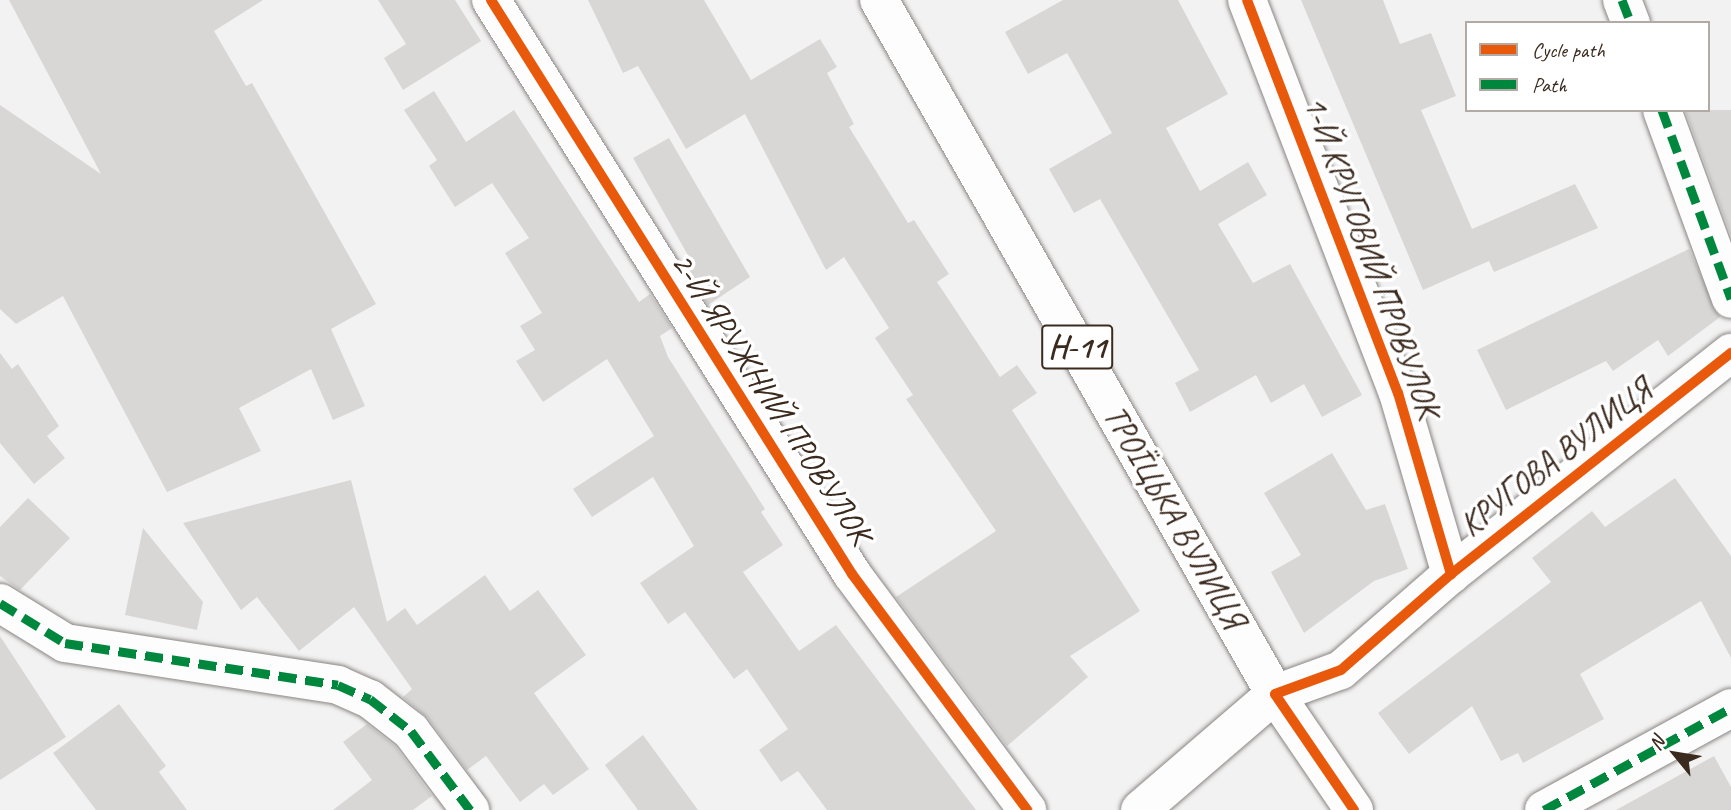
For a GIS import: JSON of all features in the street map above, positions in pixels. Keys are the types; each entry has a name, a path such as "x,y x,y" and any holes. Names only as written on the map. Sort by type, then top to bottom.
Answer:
{"street":[{"name":"2-Й ЯРУЖНИЙ ПРОВУЛОК","path":"491,0 852,575 1027,810"},
{"name":"ТРОЇЦЬКА ВУЛИЦЯ","path":"879,0 1275,694 1354,810"},
{"name":"1-Й КРУГОВИЙ ПРОВУЛОК","path":"1247,0 1398,393 1451,574"},
{"path":"1622,0 1630,21"},
{"path":"1663,112 1731,299"},
{"name":"КРУГОВА ВУЛИЦЯ","path":"1140,810 1275,694 1341,670 1451,574 1731,353"},
{"path":"0,603 65,643 338,685 370,699 411,731 470,810"},
{"path":"1544,810 1731,709"}],"building":[{"path":"9,0 263,0 214,31 246,86 252,83 376,304 331,329 365,406 333,420 311,369 239,408 261,451 167,492 63,296 16,324 0,309 0,105 101,174"},
{"path":"378,0 455,0 481,41 403,90 384,58 406,44"},
{"path":"588,0 704,0 751,80 820,39 837,67 827,73 854,124 849,127 908,223 914,220 949,274 937,282 1000,377 1017,365 1037,393 1012,410 1140,611 1070,656 1088,677 1007,746 896,597 996,531 906,399 913,395 875,338 889,328 844,257 826,270 745,114 686,149 638,66 623,73"},
{"path":"1063,0 1178,0 1228,94 1166,128 1200,191 1248,162 1267,195 1218,224 1253,283 1290,264 1362,395 1322,417 1304,384 1271,403 1256,375 1190,412 1175,383 1199,370 1100,199 1074,213 1049,169 1112,133 1067,53 1028,74 1005,32"},
{"path":"1301,0 1383,0 1400,44 1431,33 1456,96 1421,110 1472,229 1575,184 1598,228 1494,272 1489,261 1423,290"},
{"path":"434,91 466,142 514,110 639,302 650,294 672,328 660,336 668,357 765,509 761,512 783,545 743,572 799,651 836,625 976,810 827,810 798,771 781,782 759,750 788,729 747,669 734,679 685,612 668,624 640,583 694,546 653,477 592,517 573,489 654,436 607,359 543,402 516,361 535,350 520,326 542,313 505,253 529,238 492,183 455,207 429,166 437,160 404,110"},
{"path":"1731,110 1731,235 1686,112"},
{"path":"669,138 750,277 708,305 687,271 694,266 633,158"},
{"path":"1689,249 1720,317 1668,356 1658,340 1613,371 1606,361 1506,410 1477,350"},
{"path":"0,353 12,369 18,364 59,426 47,436 65,458 34,484 0,443"},
{"path":"1332,453 1366,510 1385,504 1408,569 1374,581 1304,633 1271,572 1301,555 1264,493"},
{"path":"1675,478 1731,556 1731,658 1701,601 1580,674 1604,719 1523,763 1518,753 1501,761 1472,706 1409,754 1378,713 1551,582 1532,558 1592,511 1605,527"},
{"path":"351,480 387,622 405,608 417,625 485,575 510,611 538,590 586,655 534,693 589,769 553,795 544,784 520,802 486,756 467,770 428,718 403,697 412,689 354,607 299,651 257,597 241,610 183,523"},
{"path":"28,498 70,538 20,590 0,576 0,527"},
{"path":"143,528 203,602 197,630 125,615"},
{"path":"0,636 66,737 0,780"},
{"path":"119,704 166,766 159,772 187,810 96,810 53,753"},
{"path":"367,724 395,746 432,796 413,810 333,810 372,780 343,742"},
{"path":"643,735 698,810 638,810 605,765"},
{"path":"1714,756 1731,787 1731,810 1616,810"}],"marked path":[{"path":"1622,0 1630,21"},
{"path":"1663,112 1731,299"},
{"path":"0,603 65,643 338,685 370,699 411,731 470,810"},
{"path":"1544,810 1731,708"}],"cycle path":[{"path":"491,0 852,574 1027,810"},
{"path":"1247,0 1398,393 1451,574"},
{"path":"1354,810 1275,694 1341,670 1451,574 1731,353"}]}
